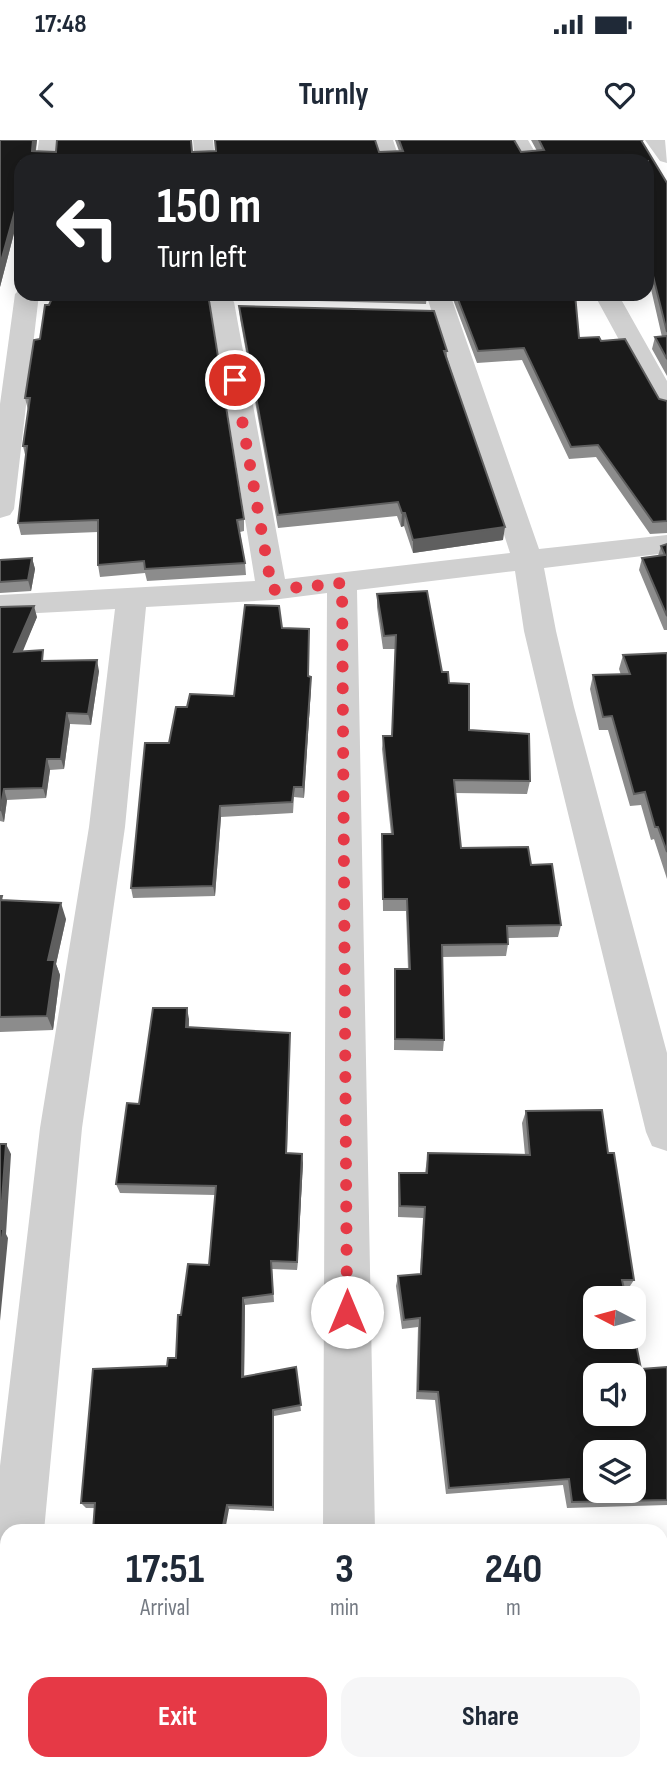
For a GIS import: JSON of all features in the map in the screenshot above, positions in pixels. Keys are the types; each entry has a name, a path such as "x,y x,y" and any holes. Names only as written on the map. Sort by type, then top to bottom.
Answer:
{"street":[{"path":"655,140 667,157"},
{"path":"0,509 26,301"},
{"path":"610,301 667,404"},
{"path":"229,302 272,590"},
{"path":"434,308 528,561 549,669 667,1132"},
{"path":"0,605 272,590 667,544"},
{"path":"342,583 349,1524"},
{"path":"19,1524 61,1128 107,827 132,598"}],"building":[{"path":"0,140 33,140 32,151 56,152 57,140 191,140 192,152 216,151 215,140 375,140 379,152 403,151 399,140 514,140 521,152 544,150 539,140 641,140 649,154 14,154 14,214 0,265"},
{"path":"654,162 667,183 667,332 654,280"},
{"path":"51,301 209,301 244,519 237,520 245,563 145,569 144,561 98,565 98,520 18,523 27,446 23,446 30,398 25,398 34,340 40,339 45,305 49,305"},
{"path":"459,301 576,301 579,338 599,337 601,341 625,339 659,399 667,401 667,521 653,522 598,445 571,447 524,348 478,351"},
{"path":"239,306 434,311 447,351 444,351 505,527 413,540 405,513 402,513 398,502 278,515"},
{"path":"667,336 667,359 655,337"},
{"path":"667,544 667,616 642,558 665,555 661,546"},
{"path":"32,558 28,580 0,582 0,560"},
{"path":"427,591 442,672 448,672 449,683 469,684 469,730 529,734 530,781 454,780 461,848 528,847 531,865 552,864 561,925 507,926 508,944 442,945 444,1040 395,1039 395,969 410,969 407,899 383,899 382,834 393,834 383,736 392,736 396,635 384,636 377,594"},
{"path":"245,605 279,606 282,628 309,629 308,676 311,677 303,787 294,787 292,802 220,806 213,886 131,888 145,743 169,743 176,707 187,707 190,694 234,696"},
{"path":"34,606 14,652 43,650 42,661 97,660 88,714 67,713 61,759 47,759 43,788 4,789 0,811 0,607"},
{"path":"667,653 667,852 658,827 655,827 645,792 634,794 612,716 603,717 593,675 630,674 623,655"},
{"path":"0,896 1,900 61,903 48,960 55,960 47,1016 0,1017"},
{"path":"153,1008 187,1008 186,1027 290,1033 286,1153 302,1154 297,1262 271,1261 273,1294 243,1298 242,1377 296,1367 301,1405 273,1410 273,1507 227,1505 223,1524 94,1524 95,1503 81,1503 93,1369 167,1366 168,1358 176,1358 178,1315 181,1315 188,1264 209,1265 216,1186 116,1184 127,1103 139,1104"},
{"path":"602,1110 608,1153 614,1153 634,1280 622,1280 623,1286 583,1286 583,1349 637,1349 640,1363 583,1363 583,1426 646,1426 646,1369 667,1367 667,1500 646,1500 646,1440 583,1440 583,1502 572,1502 569,1479 449,1488 438,1392 418,1391 420,1318 404,1320 398,1276 421,1274 425,1207 400,1206 399,1173 427,1173 428,1153 530,1155 526,1111"},
{"path":"0,1144 6,1144 0,1229"},
{"path":"0,1229 3,1229 0,1255"}],"route":[{"path":"235,380 272,590 342,583 347,1312"}]}
